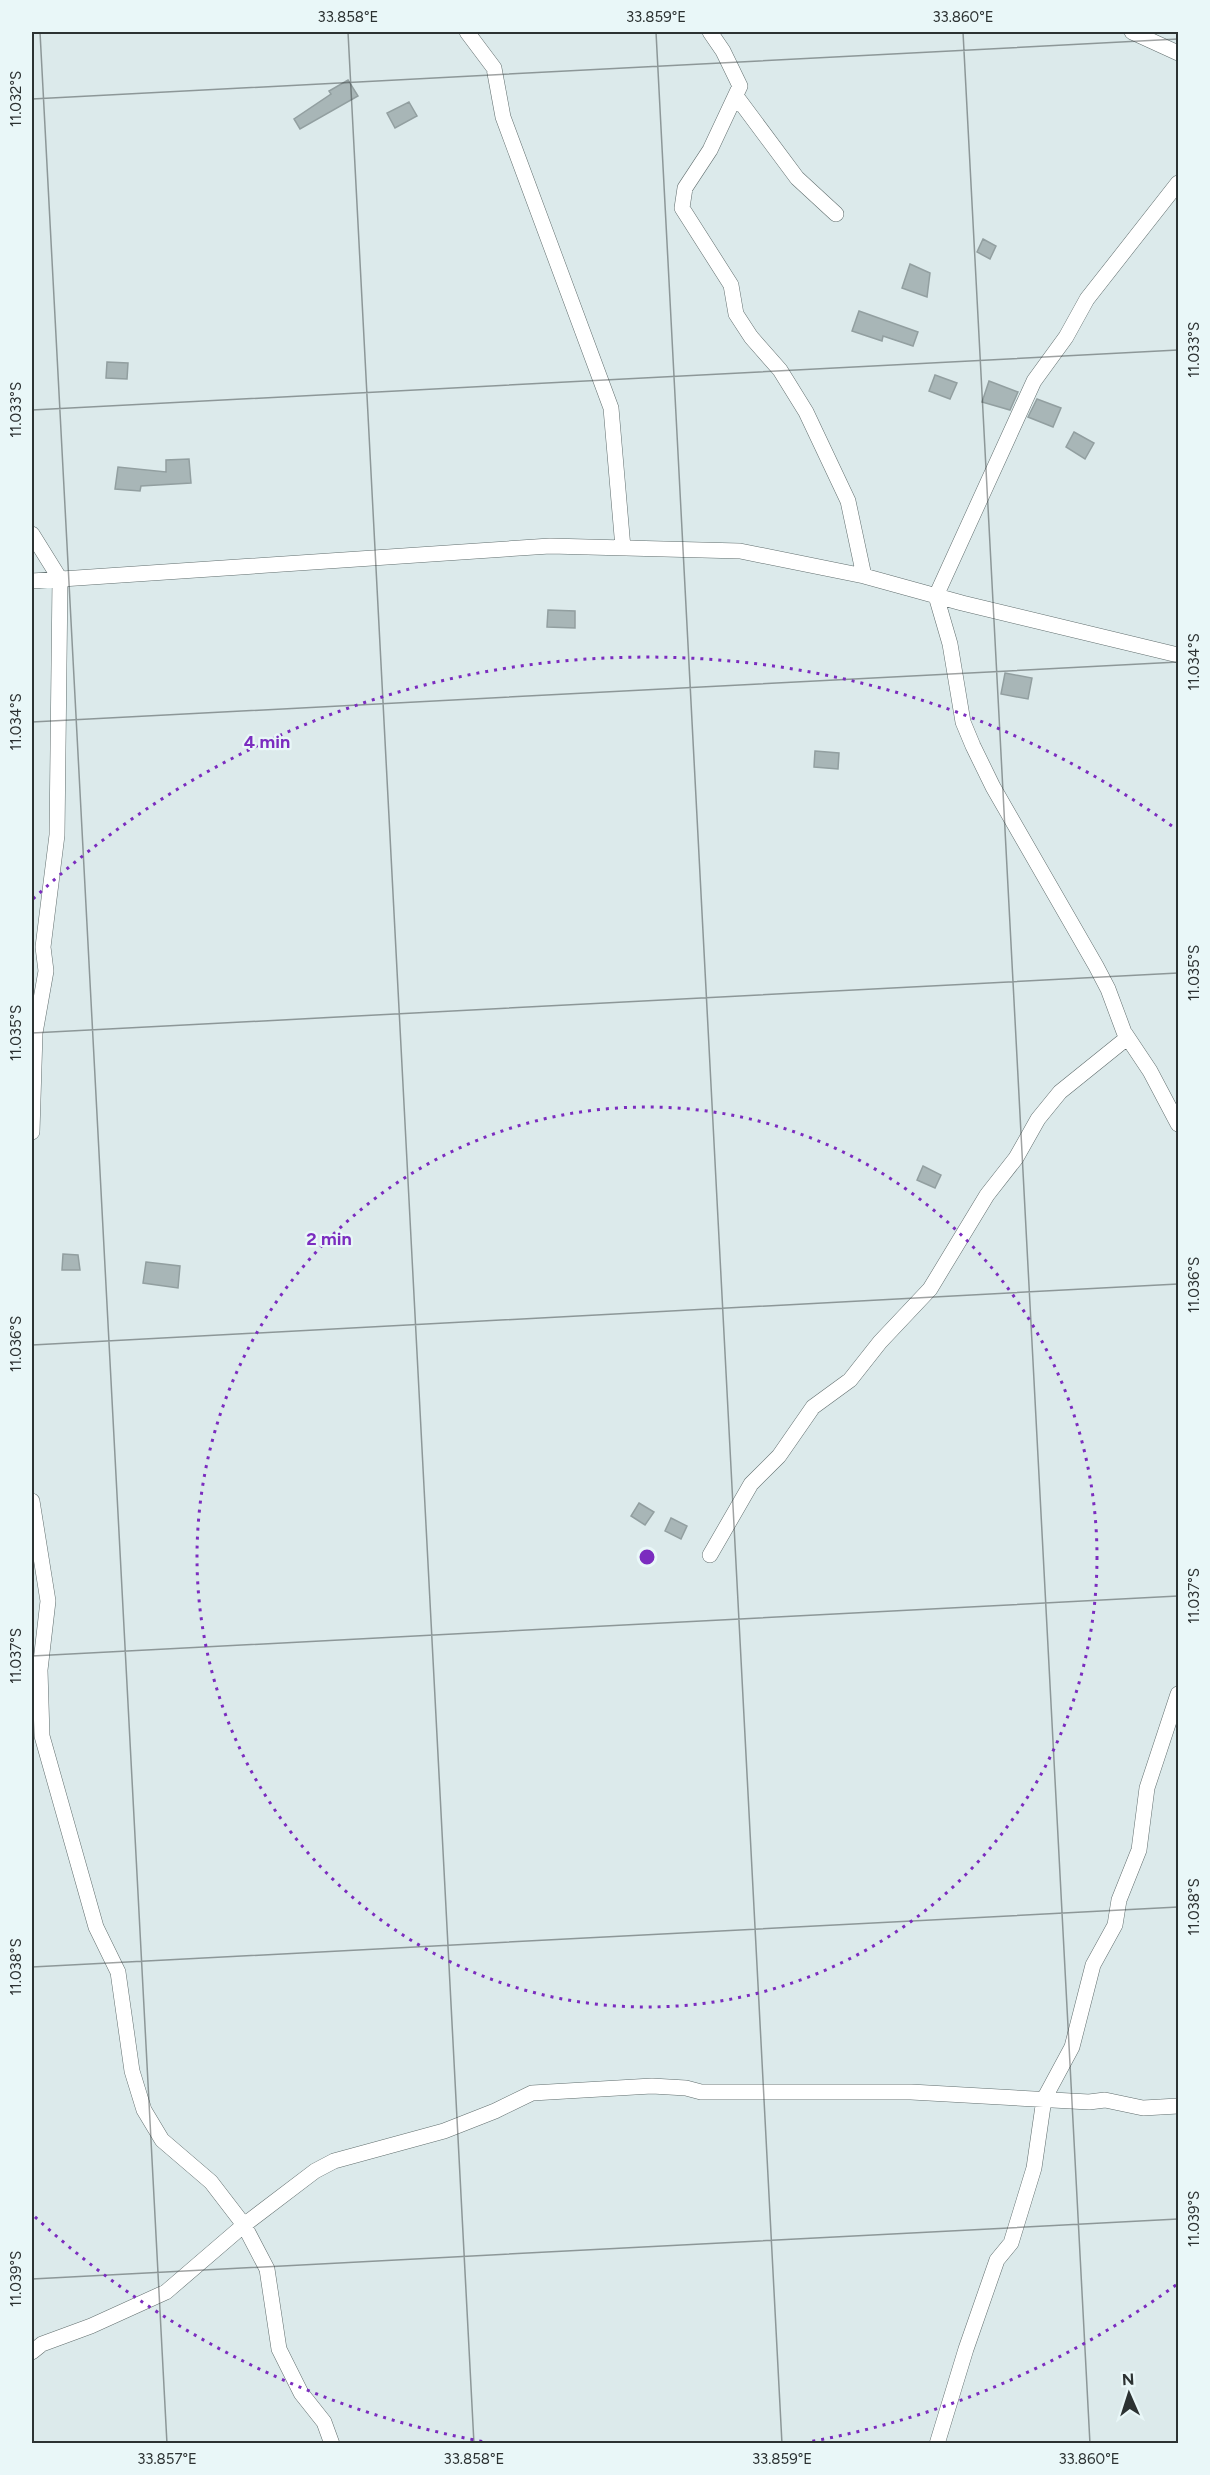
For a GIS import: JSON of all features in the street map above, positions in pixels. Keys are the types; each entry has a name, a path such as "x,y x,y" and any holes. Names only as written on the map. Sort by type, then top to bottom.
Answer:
{"street":[{"path":"467,32 494,68 503,117 611,408 623,548"},
{"path":"710,32 737,77 740,87 710,150 685,188 682,207 685,216 731,285 736,314 751,338 780,370 806,412 848,501 864,576"},
{"path":"1132,32 1179,53"},
{"path":"736,96 797,178 836,214"},
{"path":"1179,183 1087,299 1066,337 1034,381 936,596 950,644 963,722 973,746 993,787 1096,966 1127,1038 1150,1071 1179,1124"},
{"path":"32,534 60,579 57,835 43,947 46,971 35,1033 32,1132"},
{"path":"32,581 550,546 740,551 864,576 1132,646 1179,655"},
{"path":"710,1555 751,1484 779,1456 813,1407 850,1380 880,1342 930,1289 987,1196 1016,1158 1038,1119 1060,1092 1127,1038"},
{"path":"32,1501 48,1601 40,1670 42,1736 96,1928 118,1971 132,2071 144,2110 162,2140 212,2182 244,2225 267,2270 279,2349 301,2394 324,2422 332,2444"},
{"path":"937,2444 966,2349 997,2260 1011,2243 1034,2168 1044,2099 1072,2047 1093,1965 1115,1925 1119,1900 1139,1850 1148,1788 1179,1694"},
{"path":"32,2352 42,2344 91,2326 166,2292 244,2225 315,2171 334,2161 444,2131 495,2111 532,2093 652,2086 686,2088 701,2092 911,2092 1089,2102 1105,2100 1143,2108 1179,2106"}],"building":[{"path":"348,80 358,96 300,129 294,119 331,94 329,91"},
{"path":"409,102 417,116 395,128 387,113"},
{"path":"983,239 996,246 990,259 977,252"},
{"path":"910,264 930,273 927,297 902,288"},
{"path":"859,311 918,332 913,346 883,336 882,341 852,331"},
{"path":"107,362 128,363 127,379 106,378"},
{"path":"935,375 957,383 950,399 929,391"},
{"path":"989,381 1018,392 1010,410 982,402"},
{"path":"1037,399 1061,408 1053,427 1028,417"},
{"path":"1074,432 1094,443 1085,459 1066,447"},
{"path":"189,459 191,483 141,486 140,491 115,489 118,467 166,472 166,460"},
{"path":"548,610 575,611 575,628 547,627"},
{"path":"1005,673 1032,678 1028,699 1001,694"},
{"path":"815,751 839,753 838,769 814,767"},
{"path":"923,1166 941,1175 935,1188 917,1180"},
{"path":"63,1254 78,1255 80,1270 62,1270"},
{"path":"146,1262 180,1266 178,1288 143,1283"},
{"path":"639,1503 654,1512 645,1525 631,1516"},
{"path":"671,1518 687,1526 681,1539 665,1531"}]}
